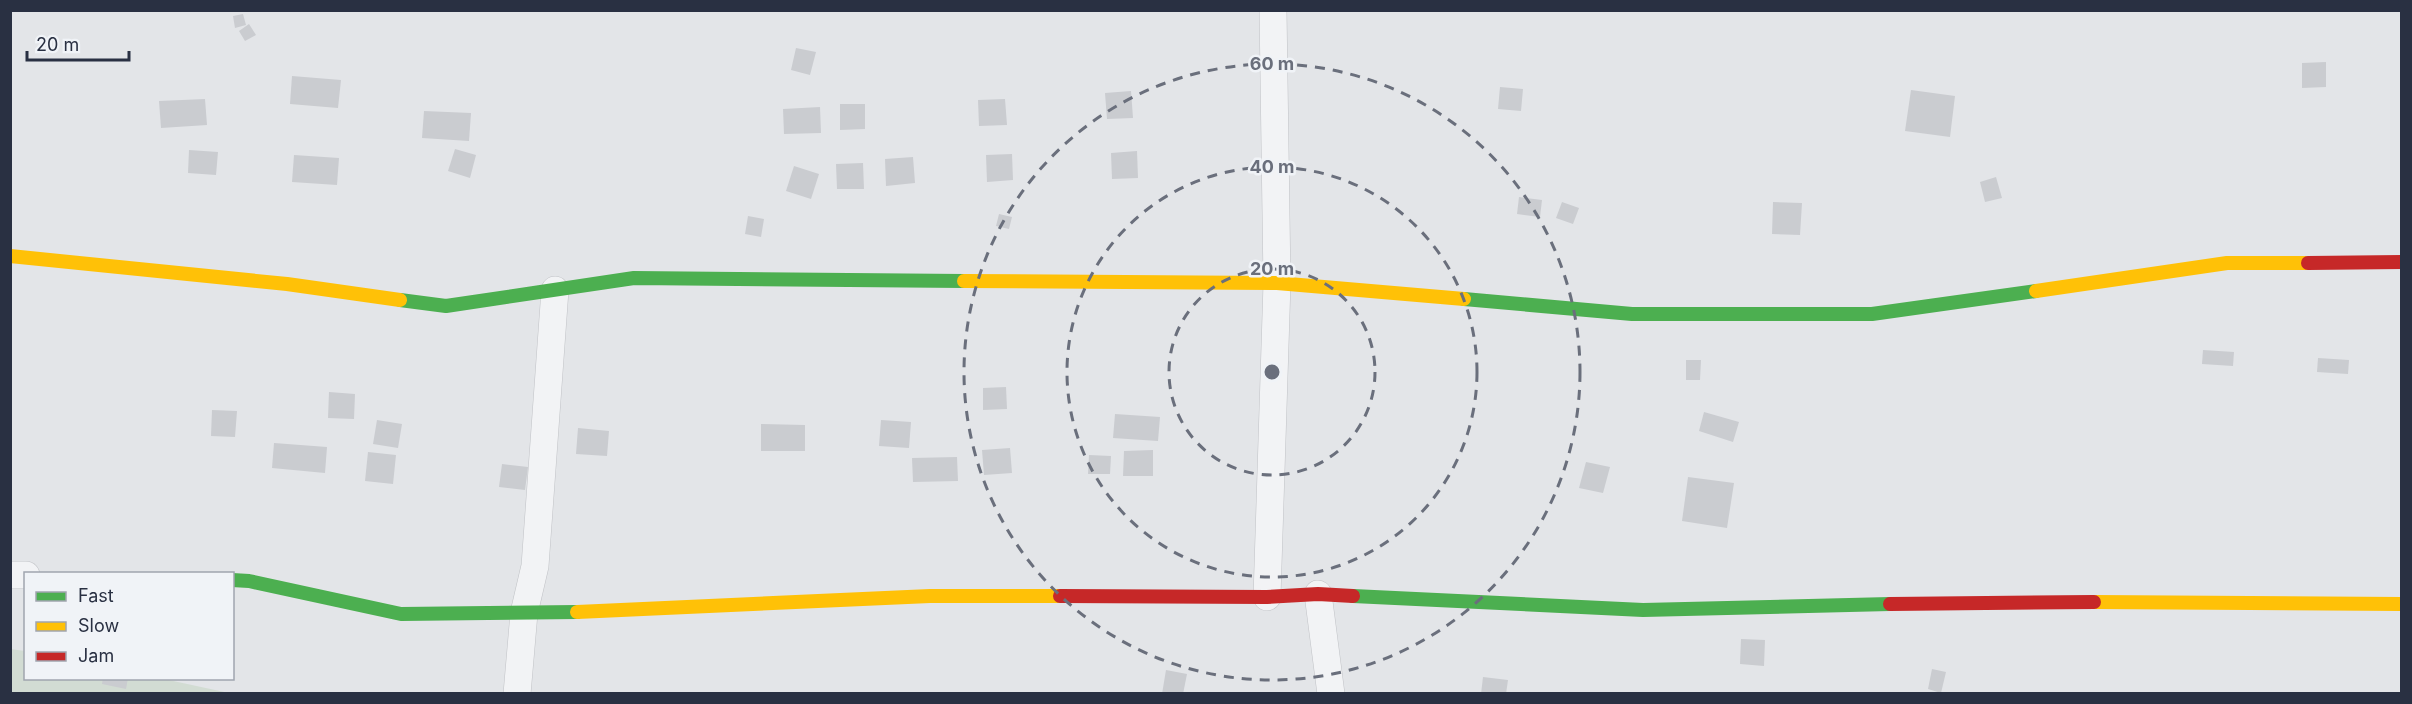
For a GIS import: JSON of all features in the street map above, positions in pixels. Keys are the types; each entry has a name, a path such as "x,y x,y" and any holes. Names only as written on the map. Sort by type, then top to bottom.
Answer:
{"street":[{"path":"1267,597 1277,283 1273,10"},
{"path":"10,256 276,283 446,306 634,278 1277,283 1632,314 1872,314 2227,262 2402,262"},
{"path":"517,693 524,613 534,566 555,290"},
{"path":"234,580 249,581 401,614 626,611 930,597 1267,597 1318,594 1643,610 2028,601 2402,604"},
{"path":"1318,594 1331,693"}],"shaded area":[{"path":"10,649 24,651 24,680 169,680 229,693 11,693"}],"building":[{"path":"243,14 246,25 235,28 233,16"},
{"path":"249,24 256,35 245,41 239,31"},
{"path":"796,48 816,52 810,75 791,70"},
{"path":"2326,62 2326,87 2302,88 2302,63"},
{"path":"292,76 341,80 338,108 290,104"},
{"path":"1500,87 1523,89 1521,111 1498,109"},
{"path":"1911,90 1955,96 1950,137 1905,131"},
{"path":"1131,91 1133,118 1107,119 1105,93"},
{"path":"205,99 207,125 161,128 159,101"},
{"path":"1005,99 1007,125 979,126 978,100"},
{"path":"840,104 865,104 865,129 840,130"},
{"path":"820,107 821,133 784,134 783,109"},
{"path":"424,111 471,113 469,141 422,138"},
{"path":"455,149 476,155 470,178 448,171"},
{"path":"189,150 218,152 216,175 188,173"},
{"path":"1137,151 1138,178 1112,179 1111,153"},
{"path":"1012,154 1013,180 987,182 986,155"},
{"path":"294,155 339,158 337,185 292,182"},
{"path":"913,157 915,183 886,186 885,159"},
{"path":"863,163 864,189 837,189 836,164"},
{"path":"794,166 819,174 811,199 786,191"},
{"path":"1996,177 2002,198 1985,202 1980,182"},
{"path":"1519,197 1542,200 1540,217 1517,214"},
{"path":"1562,202 1579,208 1573,224 1556,218"},
{"path":"1773,202 1802,203 1800,235 1772,234"},
{"path":"999,214 1012,217 1009,229 996,226"},
{"path":"748,216 764,219 761,237 745,234"},
{"path":"2203,350 2234,352 2233,366 2202,364"},
{"path":"2318,358 2349,360 2348,374 2317,372"},
{"path":"1686,360 1701,360 1700,380 1686,380"},
{"path":"1006,387 1007,409 983,410 983,388"},
{"path":"329,392 355,394 354,419 328,418"},
{"path":"212,410 237,411 235,437 211,436"},
{"path":"1704,412 1739,422 1733,442 1699,431"},
{"path":"1115,414 1160,417 1158,441 1113,438"},
{"path":"377,420 402,424 398,448 373,444"},
{"path":"881,420 911,422 909,448 879,446"},
{"path":"761,424 805,425 805,451 761,451"},
{"path":"578,428 609,431 607,456 576,454"},
{"path":"274,443 327,447 325,473 272,468"},
{"path":"1010,448 1012,473 984,475 982,450"},
{"path":"1153,450 1153,476 1123,476 1124,451"},
{"path":"368,452 396,455 393,484 365,481"},
{"path":"1089,455 1111,456 1110,474 1088,474"},
{"path":"957,457 958,481 913,482 912,458"},
{"path":"1586,462 1610,467 1603,493 1579,488"},
{"path":"502,464 528,467 525,490 499,487"},
{"path":"1688,477 1734,483 1727,528 1682,521"},
{"path":"1741,639 1765,640 1764,666 1740,664"},
{"path":"1932,669 1946,672 1941,693 1928,689"},
{"path":"1166,670 1187,674 1183,694 1162,694"},
{"path":"1483,677 1508,680 1506,694 1481,694"},
{"path":"103,680 128,680 126,689 102,684"}],"traffic: fast":[{"path":"400,300 446,306 634,278 964,281"},
{"path":"1464,299 1632,314 1872,314 2036,291"},
{"path":"234,580 249,581 401,614 577,612"},
{"path":"1353,596 1643,610 1890,604"}],"traffic: slow":[{"path":"10,256 287,284 400,300"},
{"path":"2036,291 2227,263 2308,263"},
{"path":"964,281 1277,283 1464,299"},
{"path":"577,612 930,596 1060,596"},
{"path":"2094,602 2402,604"}],"traffic: jam":[{"path":"2308,263 2402,262"},
{"path":"1060,596 1267,597 1318,594 1353,596"},
{"path":"1890,604 2094,602"}]}
